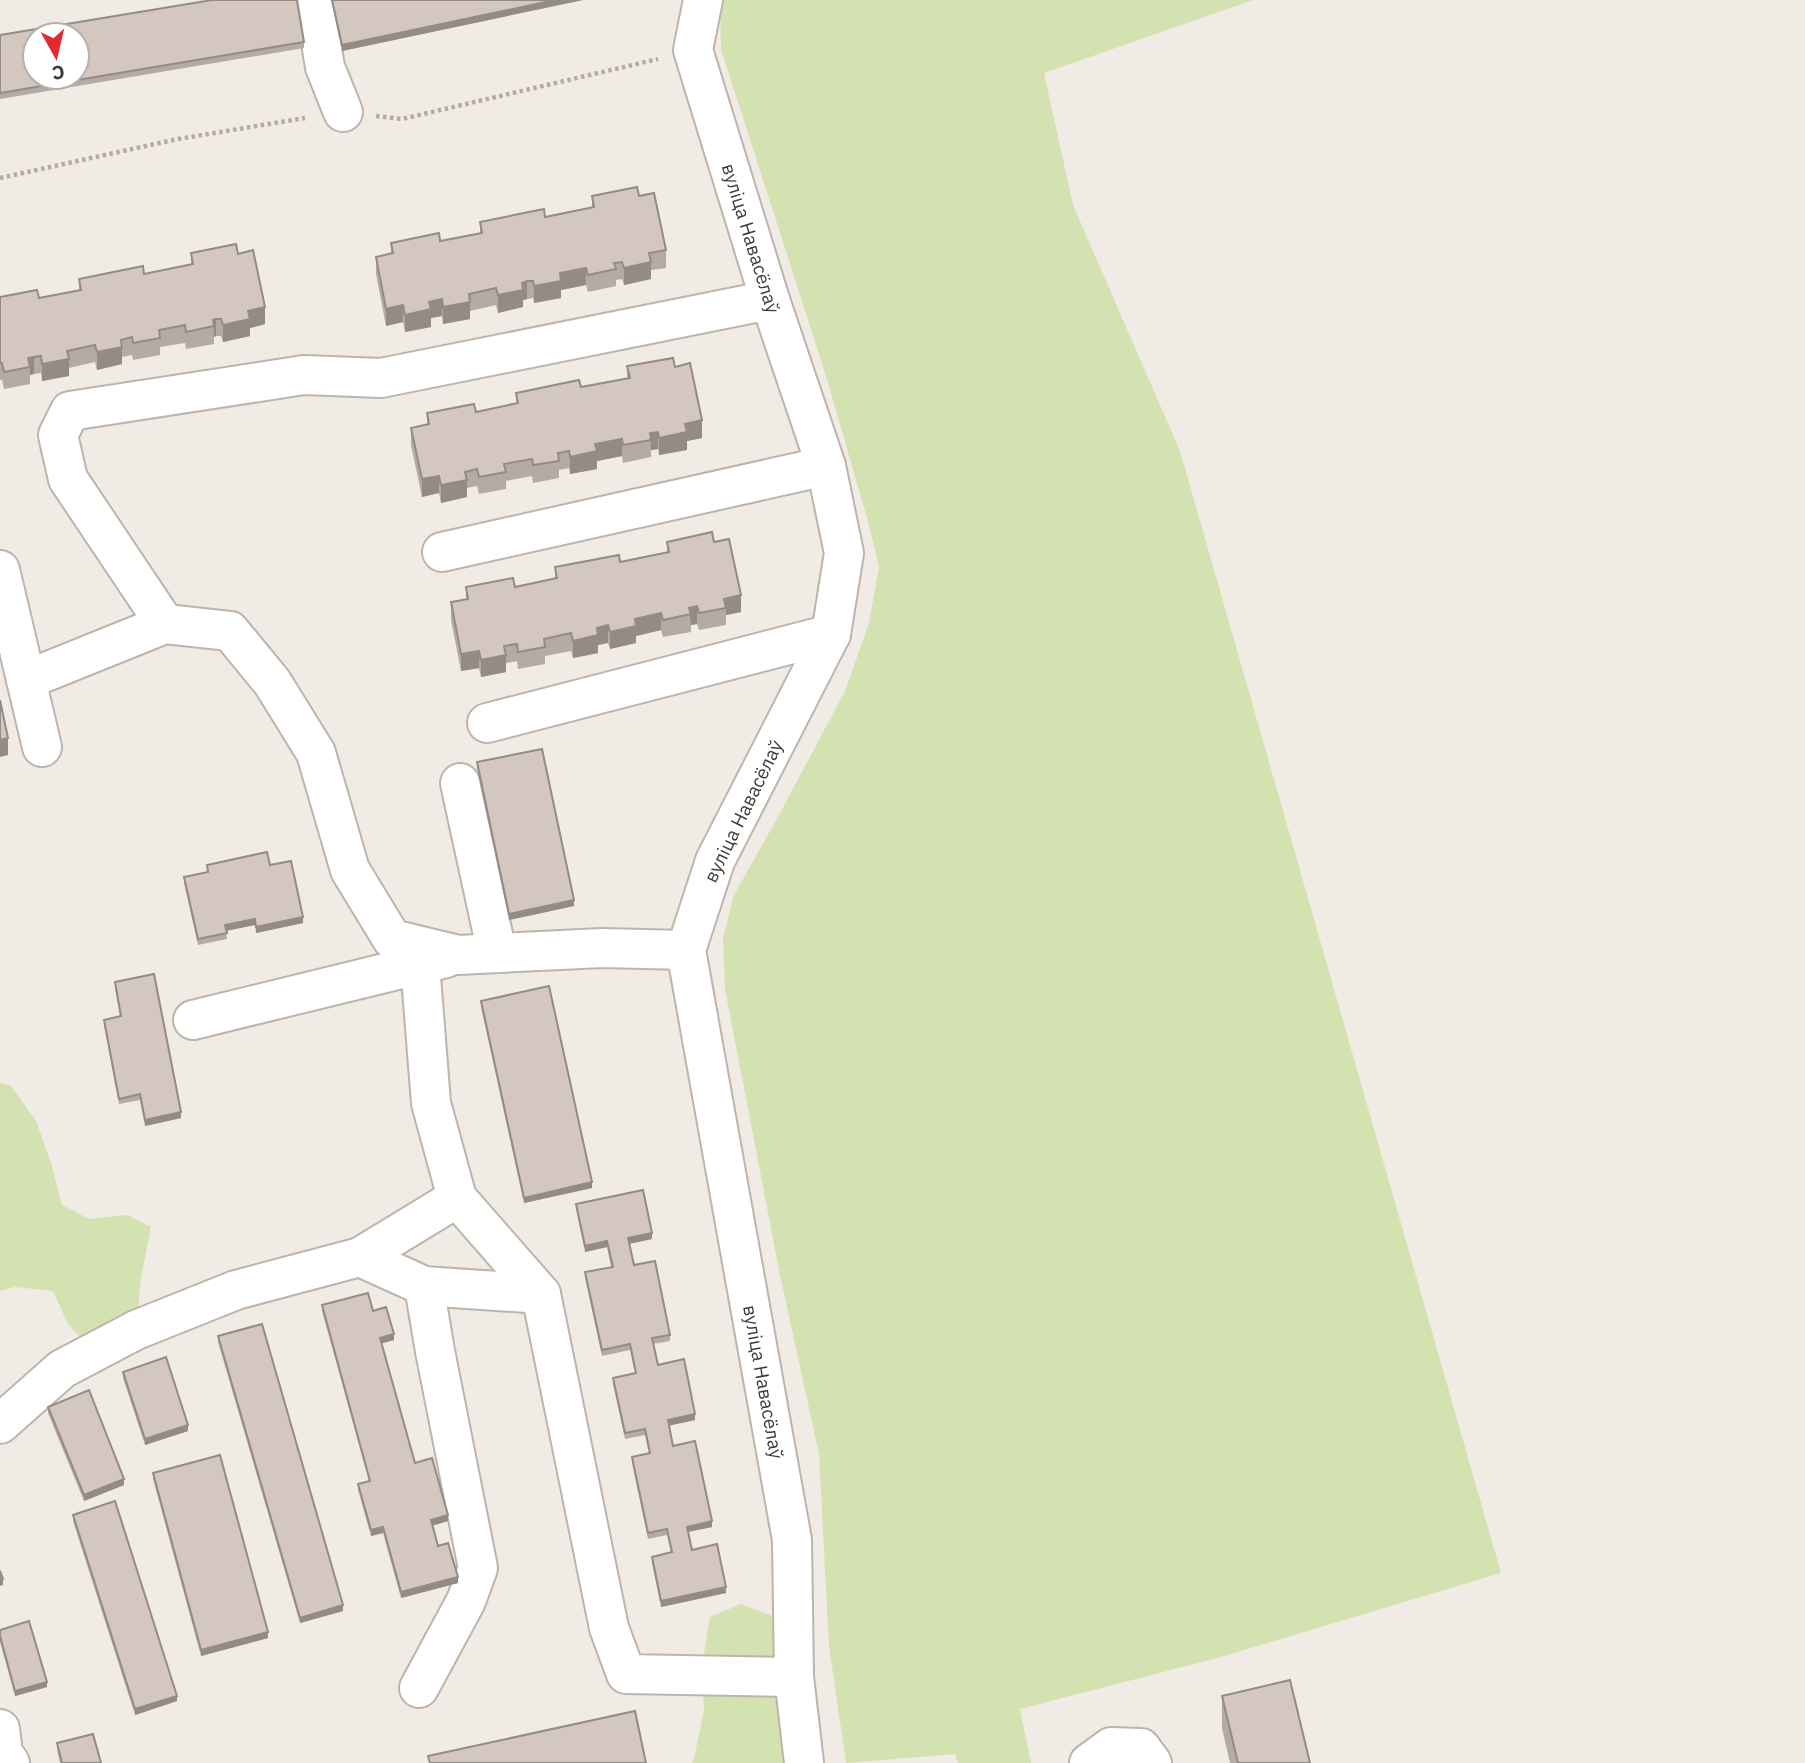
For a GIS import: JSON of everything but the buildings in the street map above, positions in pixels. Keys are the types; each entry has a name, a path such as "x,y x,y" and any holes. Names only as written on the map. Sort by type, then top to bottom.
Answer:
{"street":[{"path":"314,0 325,67 343,112"},
{"name":"вуліца Навасёлаў","path":"703,0 693,50 770,300 827,466 844,553 831,635 715,861 686,950 792,1540 794,1677 804,1763"},
{"path":"165,624 68,479 58,435 71,411 304,375 380,378 770,300"},
{"path":"442,552 827,466"},
{"path":"0,570 42,747"},
{"path":"26,680 165,624 230,631 272,682 316,753 350,870 392,939 458,955"},
{"path":"487,723 831,635"},
{"path":"460,783 497,953"},
{"path":"193,1020 458,955 602,948 686,950"},
{"path":"420,964 431,1103 457,1198 541,1294 608,1628 626,1674 794,1677"},
{"path":"0,1424 62,1369 136,1330 236,1290 360,1257 457,1198"},
{"path":"360,1257 424,1286 541,1294"},
{"path":"419,1688 466,1601 478,1568 424,1286"},
{"path":"0,1729 4,1753 10,1763"},
{"path":"1088,1763 1111,1747 1141,1748 1152,1763"}],"green space":[{"path":"722,0 1253,0 1044,73 1073,205 1180,451 1501,1573 1221,1657 1020,1709 1031,1763 958,1763 955,1754 846,1763 829,1646 819,1454 780,1275 725,989 723,939 734,895 845,691 869,623 879,567 826,376 721,49"},
{"path":"0,1083 10,1085 36,1121 62,1205 89,1219 127,1215 151,1227 138,1308 117,1327 81,1338 68,1324 53,1291 15,1287 0,1291"},
{"path":"741,1604 775,1617 793,1763 692,1763 704,1710 702,1666 710,1617"}]}
